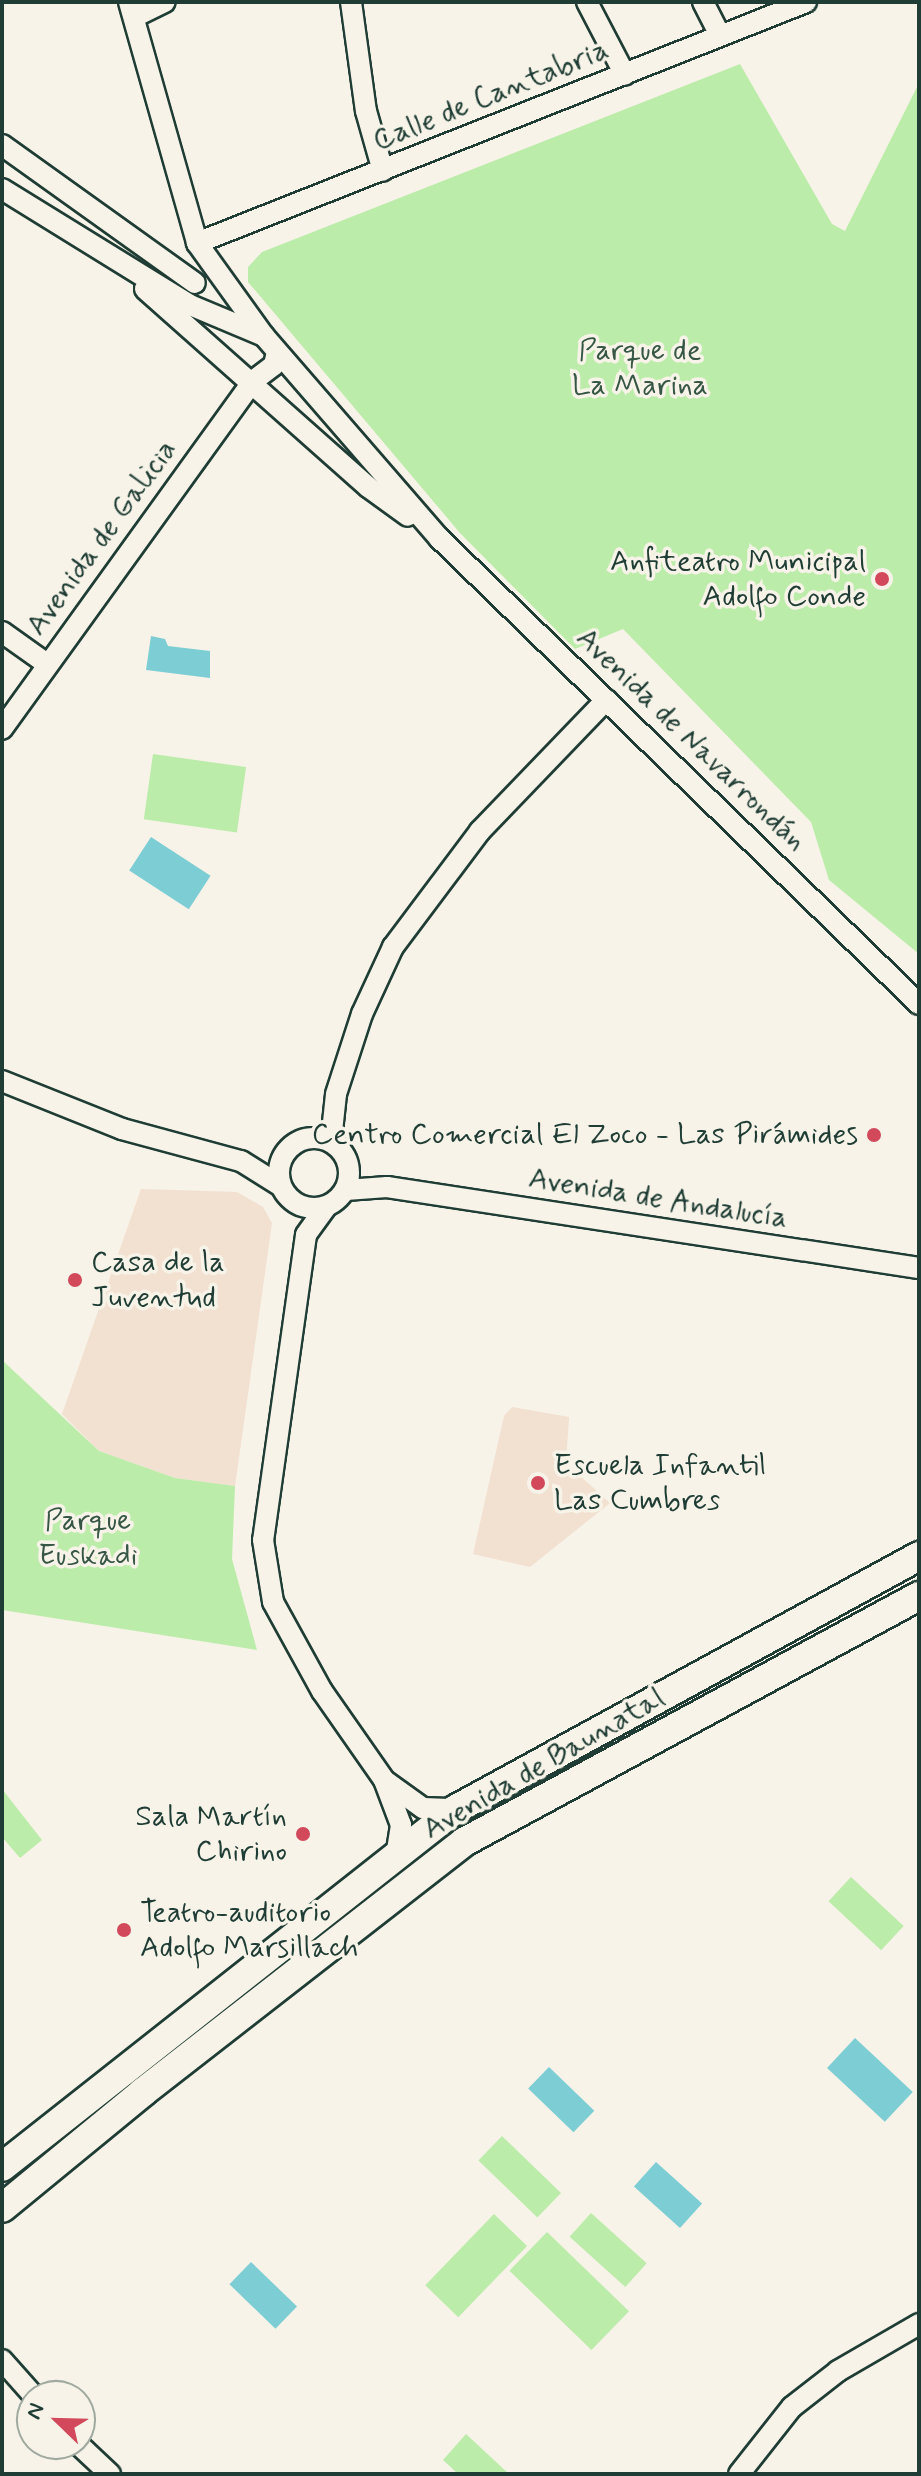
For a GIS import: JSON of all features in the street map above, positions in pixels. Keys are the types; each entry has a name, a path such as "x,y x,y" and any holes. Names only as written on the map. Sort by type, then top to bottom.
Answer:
{"main road":[{"name":"Avenida de Baunatal","path":"2,2167 456,1809 919,1556"},
{"name":"Avenida de Baunatal","path":"2,2208 143,2092 464,1842 919,1596"}],"street":[{"path":"165,2 132,9 197,243 263,339 229,346 227,359"},
{"path":"351,2 366,111 383,171"},
{"path":"587,2 625,75"},
{"path":"703,2 719,34"},
{"name":"Calle de Cantabria","path":"197,243 806,2"},
{"path":"2,145 195,283"},
{"name":"Avenida de Navarrondán","path":"2,189 81,234 190,305 263,339 439,538 910,989 919,1004"},
{"name":"Avenida de Navarrondán","path":"81,234 253,381 368,487 439,538"},
{"name":"Avenida de Galicia","path":"2,729 253,381 274,365 263,339"},
{"name":"Avenida de Galicia","path":"224,421 234,392 227,359"},
{"path":"2,632 47,664"},
{"path":"331,1141 336,1094 362,1014 393,947 480,831 606,700"},
{"path":"2,1081 122,1129 241,1161 281,1186 295,1203 306,1235 263,1540 273,1602 322,1691 384,1780 401,1825 396,1856"},
{"path":"241,1161 286,1151 308,1138 336,1094"},
{"path":"306,1235 326,1207 346,1190 348,1161 331,1141 308,1138"},
{"path":"281,1186 280,1162 286,1151"},
{"name":"Avenida de Andalucía","path":"348,1161 387,1187"},
{"name":"Avenida de Andalucía","path":"346,1190 387,1187 919,1268"},
{"path":"295,1203 326,1207"},
{"path":"384,1780 423,1808 456,1809"},
{"path":"739,2474 792,2407 838,2371 919,2324"},
{"path":"2,2360 20,2380"},
{"path":"95,2460 110,2474"}],"shaded area":[{"path":"141,1189 237,1192 263,1207 272,1223 235,1486 175,1478 99,1451 62,1414"},
{"name":"Escuela Infantil Las Cumbres","path":"512,1407 569,1417 566,1463 610,1503 530,1567 473,1554 504,1416"}],"green space":[{"name":"Parque de La Marina","path":"740,64 832,224 845,231 919,83 919,954 829,880 811,822 623,629 575,649 460,533 248,282 248,267 262,252"},
{"path":"153,754 246,767 237,832 144,819"},
{"name":"Parque Euskadi","path":"2,1360 99,1451 175,1478 235,1486 232,1559 257,1650 2,1610"},
{"path":"2,1789 42,1840 20,1858 2,1837"},
{"path":"851,1877 904,1926 881,1950 828,1901"},
{"path":"502,2136 561,2193 537,2217 478,2160"},
{"path":"591,2213 647,2263 625,2287 570,2237"},
{"path":"494,2214 527,2246 458,2317 425,2285"},
{"path":"547,2232 629,2311 591,2350 509,2271"},
{"path":"466,2434 509,2474 458,2474 443,2460"}],"water":[{"path":"151,636 165,639 168,646 210,651 210,678 146,670"},
{"path":"151,837 211,876 189,909 129,871"},
{"path":"855,2038 913,2092 885,2122 827,2068"},
{"path":"549,2067 594,2111 573,2132 528,2089"},
{"path":"656,2162 702,2203 680,2228 634,2187"},
{"path":"251,2262 297,2306 276,2329 229,2284"}],"place":[{"name":"Anfiteatro Municipal Adolfo Conde","path":"882,579"},
{"name":"Centro Comercial El Zoco - Las Pirámides","path":"874,1135"},
{"name":"Casa de la Juventud","path":"75,1280"},
{"name":"Escuela Infantil Las Cumbres","path":"538,1483"},
{"name":"Sala Martín Chirino","path":"303,1834"},
{"name":"Teatro-auditorio Adolfo Marsillach","path":"124,1930"}]}
